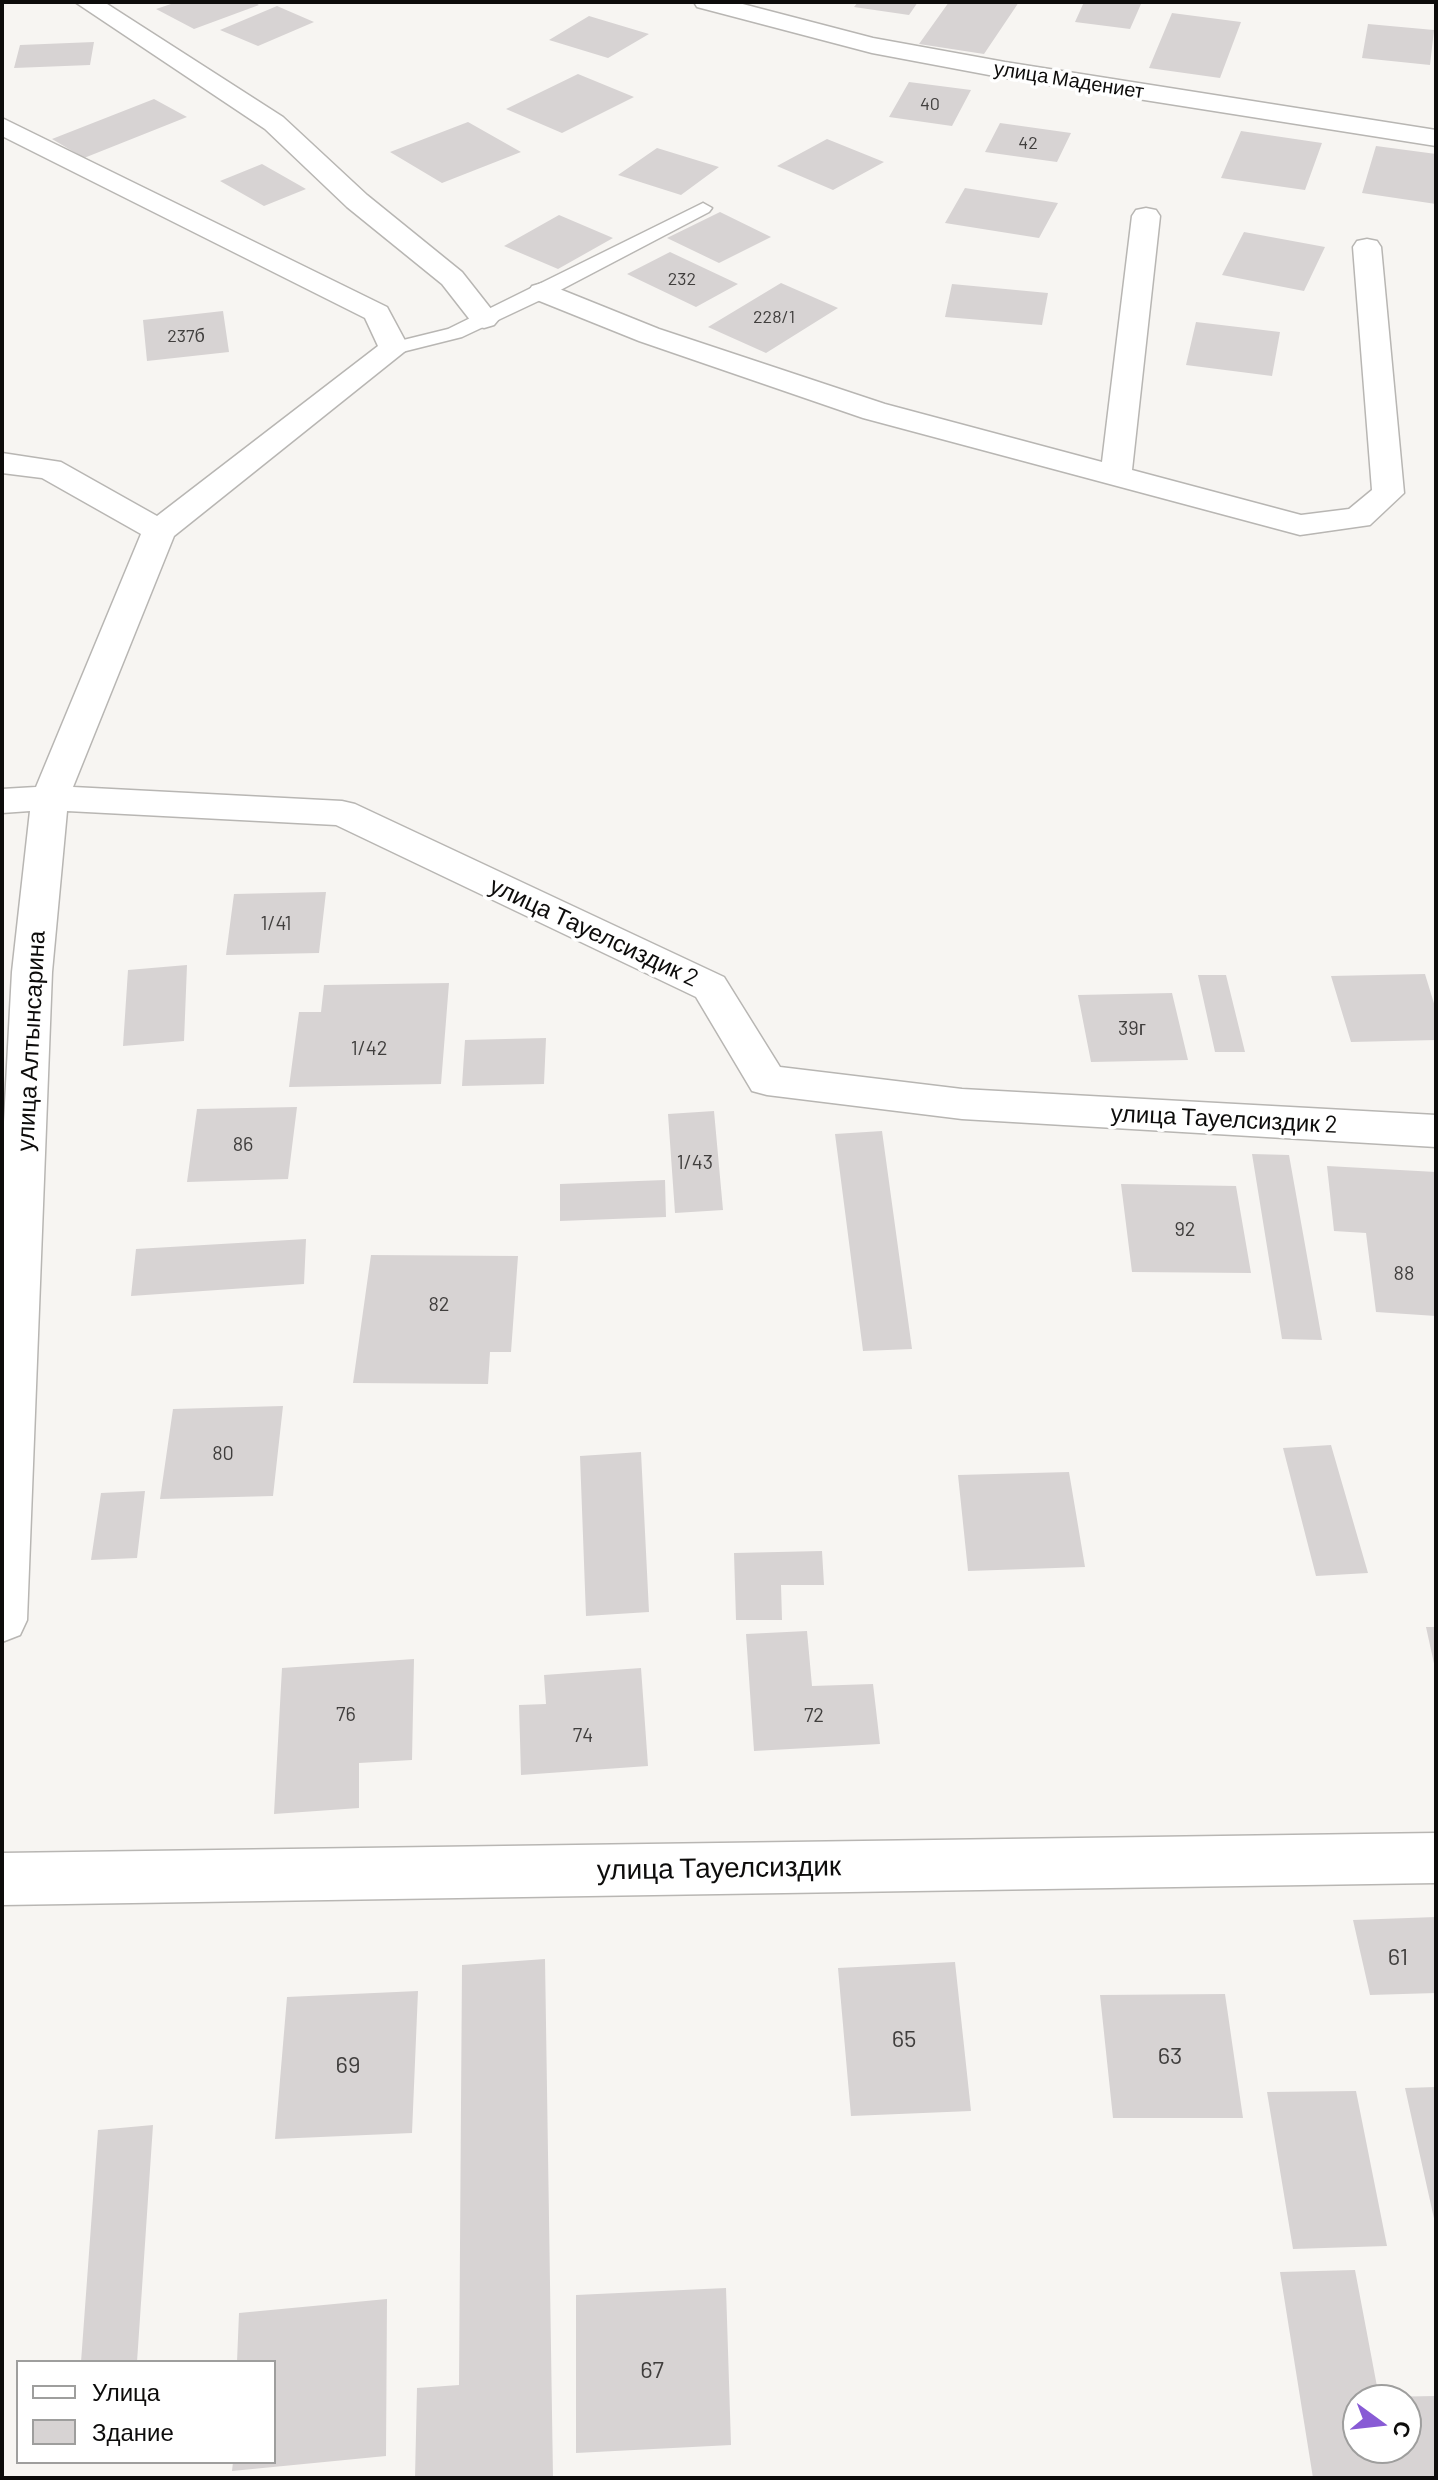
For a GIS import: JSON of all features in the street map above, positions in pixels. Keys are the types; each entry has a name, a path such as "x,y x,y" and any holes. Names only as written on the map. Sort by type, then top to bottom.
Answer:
{"street":[{"path":"87,2 274,123 357,201 452,278 484,319"},
{"name":"улица Мадениет","path":"706,2 872,45 1005,70 1436,138"},
{"path":"2,126 377,313 394,348 159,531 50,469 2,463"},
{"path":"1116,475 1146,216"},
{"path":"542,292 649,335 874,411 1300,525 1358,518 1388,493 1367,247"},
{"name":"улица Алтынсарина","path":"2,1620 32,972 50,798 159,531"},
{"name":"улица Тауелсиздик 2","path":"2,801 50,798 342,813 710,987 767,1080 962,1104 1436,1131"},
{"name":"улица Тауелсиздик","path":"2,1879 1436,1858"}],"lane":[{"path":"394,348 455,333 542,292 703,208"}],"building":[{"path":"177,2 254,2 259,5 194,29 156,9"},
{"path":"858,2 918,2 909,15 854,7"},
{"path":"949,2 1019,2 984,54 919,44"},
{"path":"1084,2 1141,4 1130,29 1075,22"},
{"path":"277,6 314,22 258,46 220,30"},
{"path":"1172,13 1241,22 1220,78 1149,68"},
{"path":"589,16 649,34 608,58 549,40"},
{"path":"1368,24 1434,30 1430,65 1362,58"},
{"path":"94,42 90,65 14,68 20,45"},
{"path":"578,74 634,97 562,133 506,109"},
{"path":"909,82 971,90 952,126 889,117"},
{"path":"154,99 187,117 84,158 52,139"},
{"path":"468,122 521,152 442,183 390,152"},
{"path":"1000,123 1071,133 1057,162 985,152"},
{"path":"1241,131 1322,143 1305,190 1221,178"},
{"path":"827,139 884,162 833,190 777,166"},
{"path":"1376,146 1436,154 1436,204 1362,193"},
{"path":"657,148 719,167 681,195 618,175"},
{"path":"262,164 306,189 264,206 220,181"},
{"path":"965,188 1058,203 1039,238 945,223"},
{"path":"720,212 771,237 719,263 667,238"},
{"path":"559,215 613,238 558,269 504,246"},
{"path":"1244,232 1325,247 1304,291 1222,275"},
{"path":"670,252 738,284 696,307 627,274"},
{"path":"781,283 838,308 766,353 708,327"},
{"path":"952,284 1048,293 1042,325 945,317"},
{"path":"223,311 229,352 147,361 143,320"},
{"path":"1196,322 1280,332 1272,376 1186,365"},
{"path":"326,892 319,953 226,955 234,894"},
{"path":"187,965 184,1041 123,1046 128,970"},
{"path":"1425,974 1436,1010 1436,1040 1351,1042 1331,976"},
{"path":"1198,975 1226,975 1245,1052 1215,1052"},
{"path":"449,983 441,1084 289,1087 299,1012 321,1012 324,985"},
{"path":"1172,993 1188,1060 1091,1062 1078,995"},
{"path":"546,1038 544,1084 462,1086 465,1040"},
{"path":"297,1107 288,1179 187,1182 197,1109"},
{"path":"714,1111 723,1210 675,1213 668,1114"},
{"path":"882,1131 912,1349 863,1351 835,1134"},
{"path":"1252,1154 1289,1155 1322,1340 1282,1339"},
{"path":"1327,1166 1436,1172 1436,1316 1376,1312 1366,1233 1334,1231"},
{"path":"665,1180 666,1217 560,1221 560,1184"},
{"path":"1121,1184 1236,1186 1251,1273 1132,1272"},
{"path":"306,1239 304,1284 131,1296 136,1249"},
{"path":"371,1255 518,1256 511,1352 490,1352 488,1384 353,1383"},
{"path":"283,1406 273,1496 160,1499 173,1409"},
{"path":"1331,1445 1368,1573 1316,1576 1283,1448"},
{"path":"641,1452 649,1612 586,1616 580,1456"},
{"path":"1069,1472 1085,1567 968,1571 958,1475"},
{"path":"145,1491 137,1558 91,1560 101,1493"},
{"path":"822,1551 824,1585 781,1585 782,1620 736,1620 734,1553"},
{"path":"1426,1627 1436,1627 1436,1668 1435,1668"},
{"path":"807,1631 812,1686 873,1684 880,1744 754,1751 746,1634"},
{"path":"414,1659 412,1760 359,1763 359,1808 274,1814 282,1668"},
{"path":"641,1668 648,1766 521,1775 519,1705 546,1704 544,1675"},
{"path":"1436,1917 1436,1993 1370,1995 1353,1920"},
{"path":"545,1959 553,2478 415,2478 417,2388 459,2385 462,1965"},
{"path":"955,1962 971,2111 851,2116 838,1968"},
{"path":"418,1991 412,2133 275,2139 287,1997"},
{"path":"1225,1994 1243,2118 1113,2118 1100,1995"},
{"path":"1436,2087 1436,2223 1435,2223 1405,2088"},
{"path":"1356,2091 1387,2246 1293,2249 1267,2092"},
{"path":"153,2125 137,2360 81,2360 98,2130"},
{"path":"1355,2270 1377,2384 1342,2384 1342,2464 1422,2464 1422,2396 1436,2396 1436,2478 1313,2478 1280,2272"},
{"path":"726,2288 731,2445 576,2453 576,2295"},
{"path":"387,2299 386,2456 232,2471 233,2464 276,2464 276,2360 237,2360 239,2313"}]}
